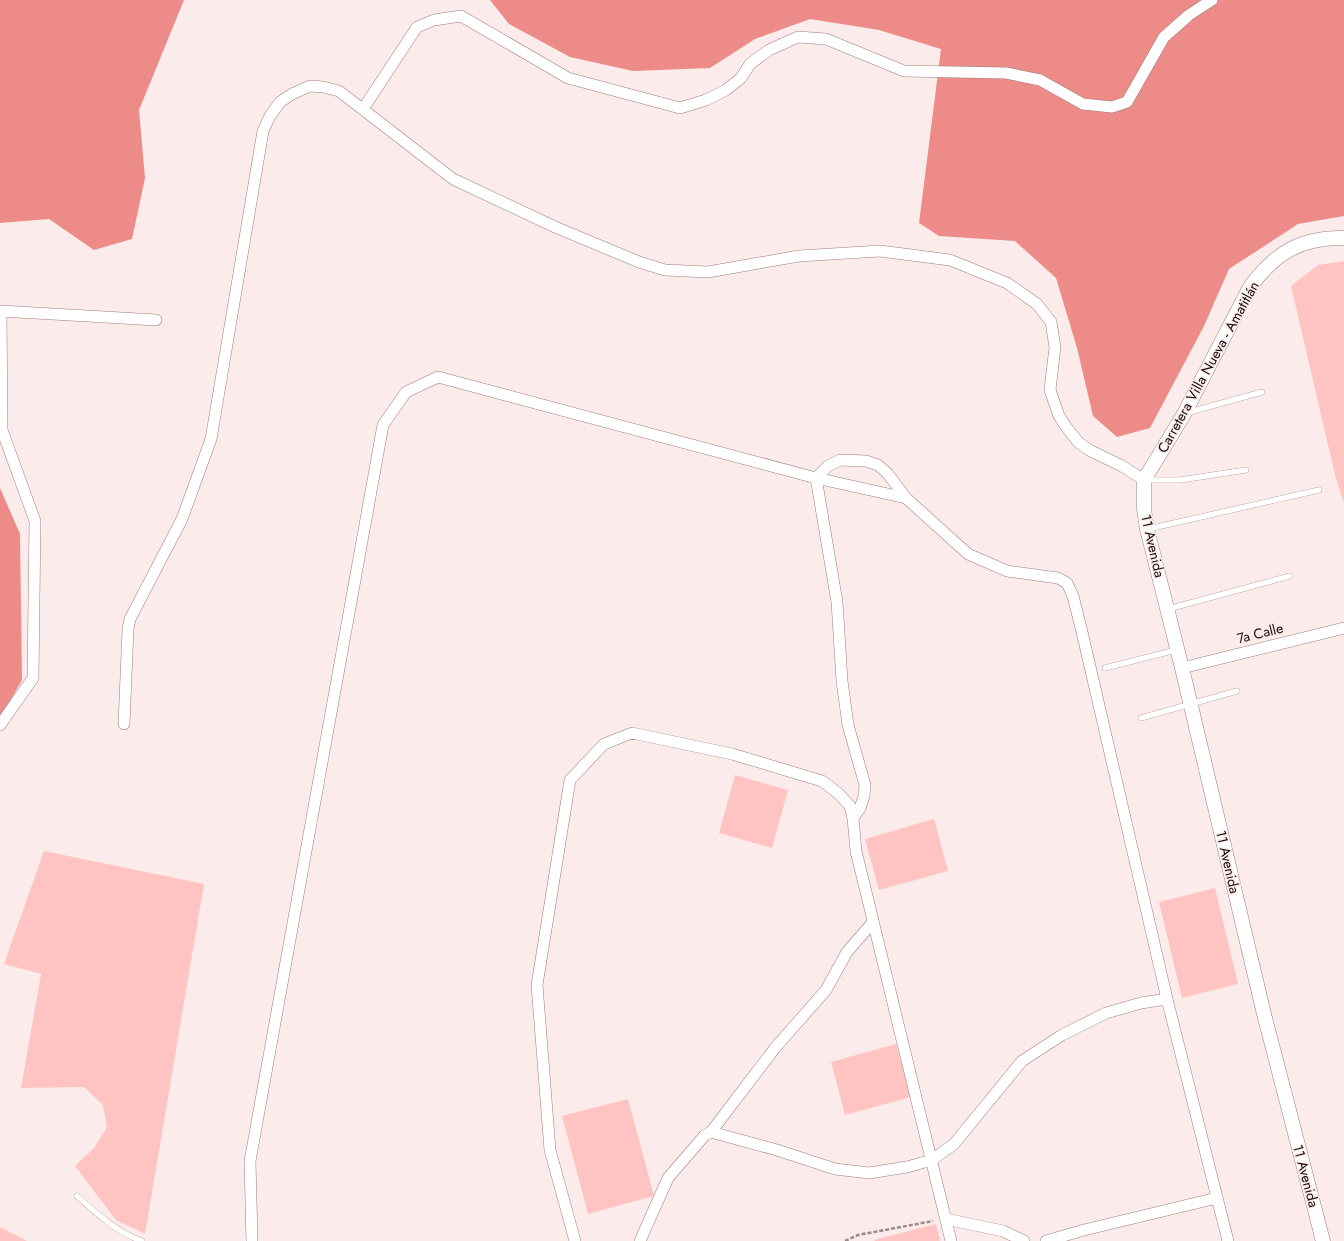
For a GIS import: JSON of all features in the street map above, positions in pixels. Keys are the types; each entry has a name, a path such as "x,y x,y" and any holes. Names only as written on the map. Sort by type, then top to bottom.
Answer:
{"street":[{"path":"363,109 417,27 434,20 461,16 568,78 680,108 706,100 726,90 741,78 750,64 769,50 798,37 826,38 904,71 1006,73 1040,80 1083,104 1112,107 1127,102 1164,37 1189,15 1212,0"},
{"path":"124,724 128,629 130,619 182,519 211,439 263,131 270,116 280,102 292,94 310,86 339,91 453,179 472,189 562,230 639,262 666,270 708,272 799,256 880,252 950,260 1007,283 1037,304 1051,322 1055,348 1050,390 1059,416 1067,428 1078,442 1089,450 1122,466 1144,480"},
{"name":"Carretera Villa Nueva - Amatitlán","path":"1144,480 1184,414 1250,287 1260,273 1278,256 1302,244 1318,239 1344,238"},
{"path":"0,725 33,678 35,521 2,430 1,311 156,320"},
{"path":"252,1241 250,1161 383,424 406,392 438,377 816,478 906,498"},
{"path":"816,478 828,466 840,460 866,461 878,465 888,474 906,498 968,554 1007,570 1058,578 1067,583 1073,596 1082,632 1167,999 1228,1241"},
{"path":"816,478 836,602 842,681 848,725 865,785 864,796 853,818"},
{"name":"11 Avenida","path":"1144,480 1144,509 1147,529 1178,650 1264,1014 1323,1241"},
{"name":"7a Calle","path":"1182,668 1344,628"},
{"path":"575,1241 550,1150 537,984 570,780 604,744 632,733 732,754 822,781 838,792 850,806 853,818 856,851 951,1241"},
{"path":"640,1241 668,1178 705,1136 711,1132 775,1048 826,990 847,952 873,922"},
{"path":"711,1132 777,1150 835,1169 869,1173 907,1167 932,1160 954,1144 1022,1061 1062,1035 1106,1013 1141,1003 1167,999"},
{"path":"1046,1241 1084,1230 1217,1198"},
{"path":"946,1219 1003,1231 1024,1241"}],"lane":[{"path":"1184,414 1262,392"},
{"path":"1144,480 1180,480 1246,470"},
{"path":"1147,529 1319,490"},
{"path":"1167,610 1290,576"},
{"path":"1105,668 1178,650"},
{"path":"1141,718 1237,691"},
{"path":"77,1196 98,1214 131,1238 142,1241"}],"path":[{"path":"845,1241 858,1235 946,1219"}],"shaded area":[{"path":"0,0 184,0 139,110 145,178 132,239 94,250 49,219 0,223"},
{"path":"490,0 1344,0 1344,216 1298,224 1229,269 1204,326 1150,428 1117,437 1093,416 1077,348 1056,278 1015,241 939,236 919,223 941,49 879,30 810,19 755,39 710,68 633,71 570,57 509,24"},
{"path":"1344,261 1344,503 1335,475 1291,286 1318,265"},
{"path":"0,488 20,534 22,680 0,718"},
{"path":"735,775 788,790 772,848 719,833"},
{"path":"934,819 948,871 879,890 865,839"},
{"path":"44,851 204,884 145,1234 116,1220 75,1166 94,1148 107,1127 103,1105 84,1087 21,1088 41,974 4,964"},
{"path":"1215,888 1238,984 1182,998 1159,902"},
{"path":"896,1044 911,1097 845,1115 831,1062"},
{"path":"628,1099 654,1196 588,1214 562,1116"},
{"path":"936,1224 940,1241 874,1240"},
{"path":"0,1227 27,1241 0,1241"}]}
